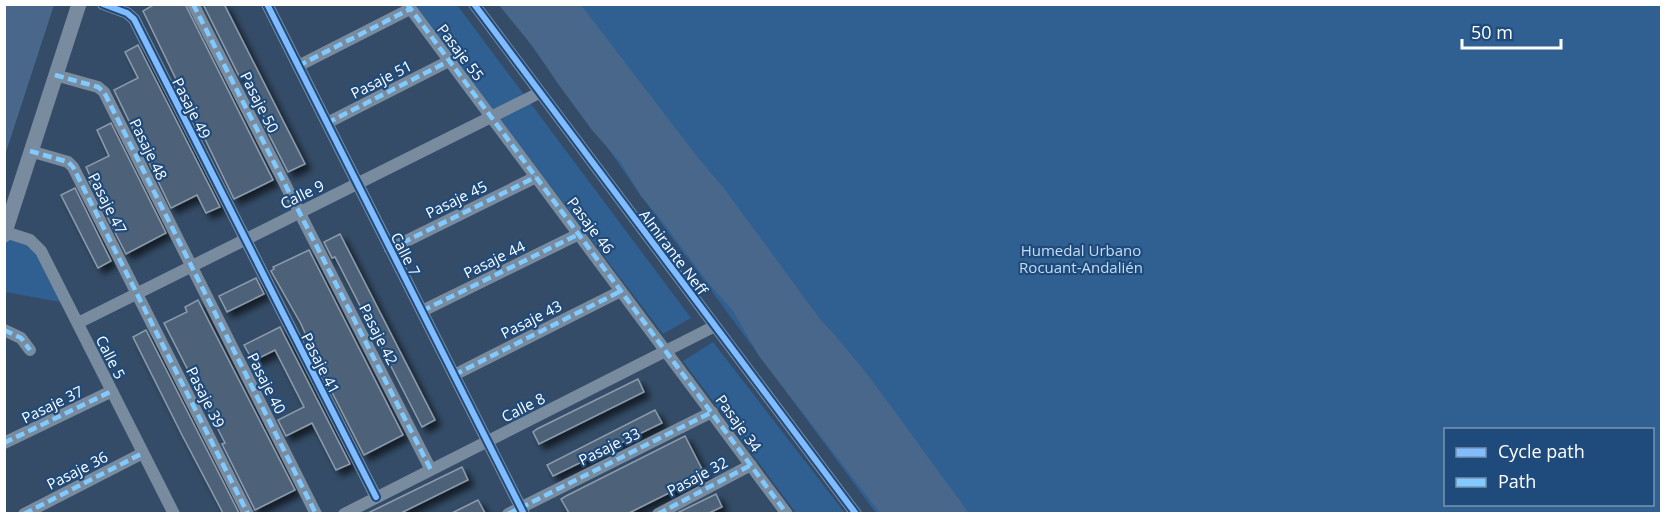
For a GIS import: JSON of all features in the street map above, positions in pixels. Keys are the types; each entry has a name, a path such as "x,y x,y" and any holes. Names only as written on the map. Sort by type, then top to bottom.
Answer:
{"street":[{"path":"5,233 78,4"},
{"name":"Pasaje 49","path":"103,4 127,13 134,19 245,239"},
{"name":"Pasaje 50","path":"193,4 300,212"},
{"name":"Almirante Neff","path":"474,4 856,513"},
{"name":"Calle 7","path":"272,6 298,66 522,510"},
{"path":"298,66 408,7"},
{"name":"Pasaje 55","path":"408,7 491,117"},
{"name":"Pasaje 51","path":"327,123 449,61"},
{"name":"Pasaje 48","path":"55,75 98,87 104,92 191,267"},
{"name":"Calle 9","path":"78,322 540,93"},
{"name":"Pasaje 46","path":"491,117 666,351"},
{"name":"Pasaje 47","path":"30,151 68,162 73,166 137,293"},
{"name":"Pasaje 45","path":"390,249 536,177"},
{"name":"Pasaje 42","path":"300,212 431,470"},
{"name":"Calle 5","path":"5,233 26,238 38,246 174,513"},
{"name":"Pasaje 44","path":"422,311 579,234"},
{"name":"Pasaje 41","path":"245,239 376,497"},
{"name":"Pasaje 40","path":"191,267 316,513"},
{"name":"Pasaje 43","path":"454,375 621,291"},
{"name":"Pasaje 39","path":"137,293 248,513"},
{"name":"Calle 8","path":"344,513 715,326"},
{"path":"4,330 16,335 30,350"},
{"name":"Pasaje 34","path":"666,351 787,513"},
{"name":"Pasaje 37","path":"4,443 112,391"},
{"name":"Pasaje 33","path":"508,513 522,510 712,412"},
{"name":"Pasaje 36","path":"24,513 143,453"},
{"name":"Pasaje 32","path":"658,513 751,465"}],"green space":[{"path":"413,5 457,5 691,318 663,334"},
{"name":"Humedal Urbano Rocuant-Andalién","path":"499,5 1661,5 1661,513 876,513 641,196 603,141 559,85 527,39"},
{"path":"7,234 28,241 66,303 5,292 4,242"},
{"path":"713,342 845,513 796,513 683,361"}],"shaded area":[{"path":"4,5 54,5 5,155"},
{"path":"499,5 581,5 723,187 820,319 875,384 968,513 880,513 759,356 733,311 709,284 641,196 621,163 592,130 534,48"}],"building":[{"path":"155,4 185,4 273,180 234,199 143,11"},
{"path":"203,4 224,4 305,164 288,172 262,121 265,119 244,76 240,78"},
{"path":"138,45 220,207 206,213 197,195 171,208 114,90 138,78 125,52"},
{"path":"111,123 166,233 126,254 89,181 92,180 86,167 109,156 97,130"},
{"path":"75,188 111,261 98,268 61,195"},
{"path":"340,234 435,420 422,427 335,257 332,258 324,242"},
{"path":"309,250 403,435 364,455 307,343 309,342 301,324 271,271 273,267"},
{"path":"256,278 264,294 227,312 219,296"},
{"path":"198,300 295,490 255,510 222,444 225,443 164,323 187,312 185,307"},
{"path":"280,327 350,464 336,470 312,423 286,436 278,420 304,407 275,350 253,361 244,345"},
{"path":"146,330 239,513 223,513 182,435 133,337"},
{"path":"638,379 644,392 539,444 533,432 537,429"},
{"path":"655,410 662,423 553,476 547,465"},
{"path":"685,436 705,475 629,513 569,513 561,499"},
{"path":"462,467 468,480 401,513 368,513"},
{"path":"716,494 722,507 709,513 677,513"},
{"path":"478,500 485,513 452,513"}],"marked path":[{"path":"193,4 431,470"},
{"path":"407,4 787,514"},
{"path":"298,66 410,9"},
{"path":"327,123 449,61"},
{"path":"55,75 98,87 104,92 316,514"},
{"path":"30,151 68,162 73,167 248,514"},
{"path":"390,249 536,177"},
{"path":"422,311 579,234"},
{"path":"454,375 621,291"},
{"path":"4,330 21,338 30,350"},
{"path":"4,443 112,391"},
{"path":"508,514 712,412"},
{"path":"24,514 143,453"},
{"path":"658,514 751,465"}],"cycle path":[{"path":"103,4 127,13 134,19 376,497"},
{"path":"267,4 524,514"},
{"path":"474,4 856,514"}]}
